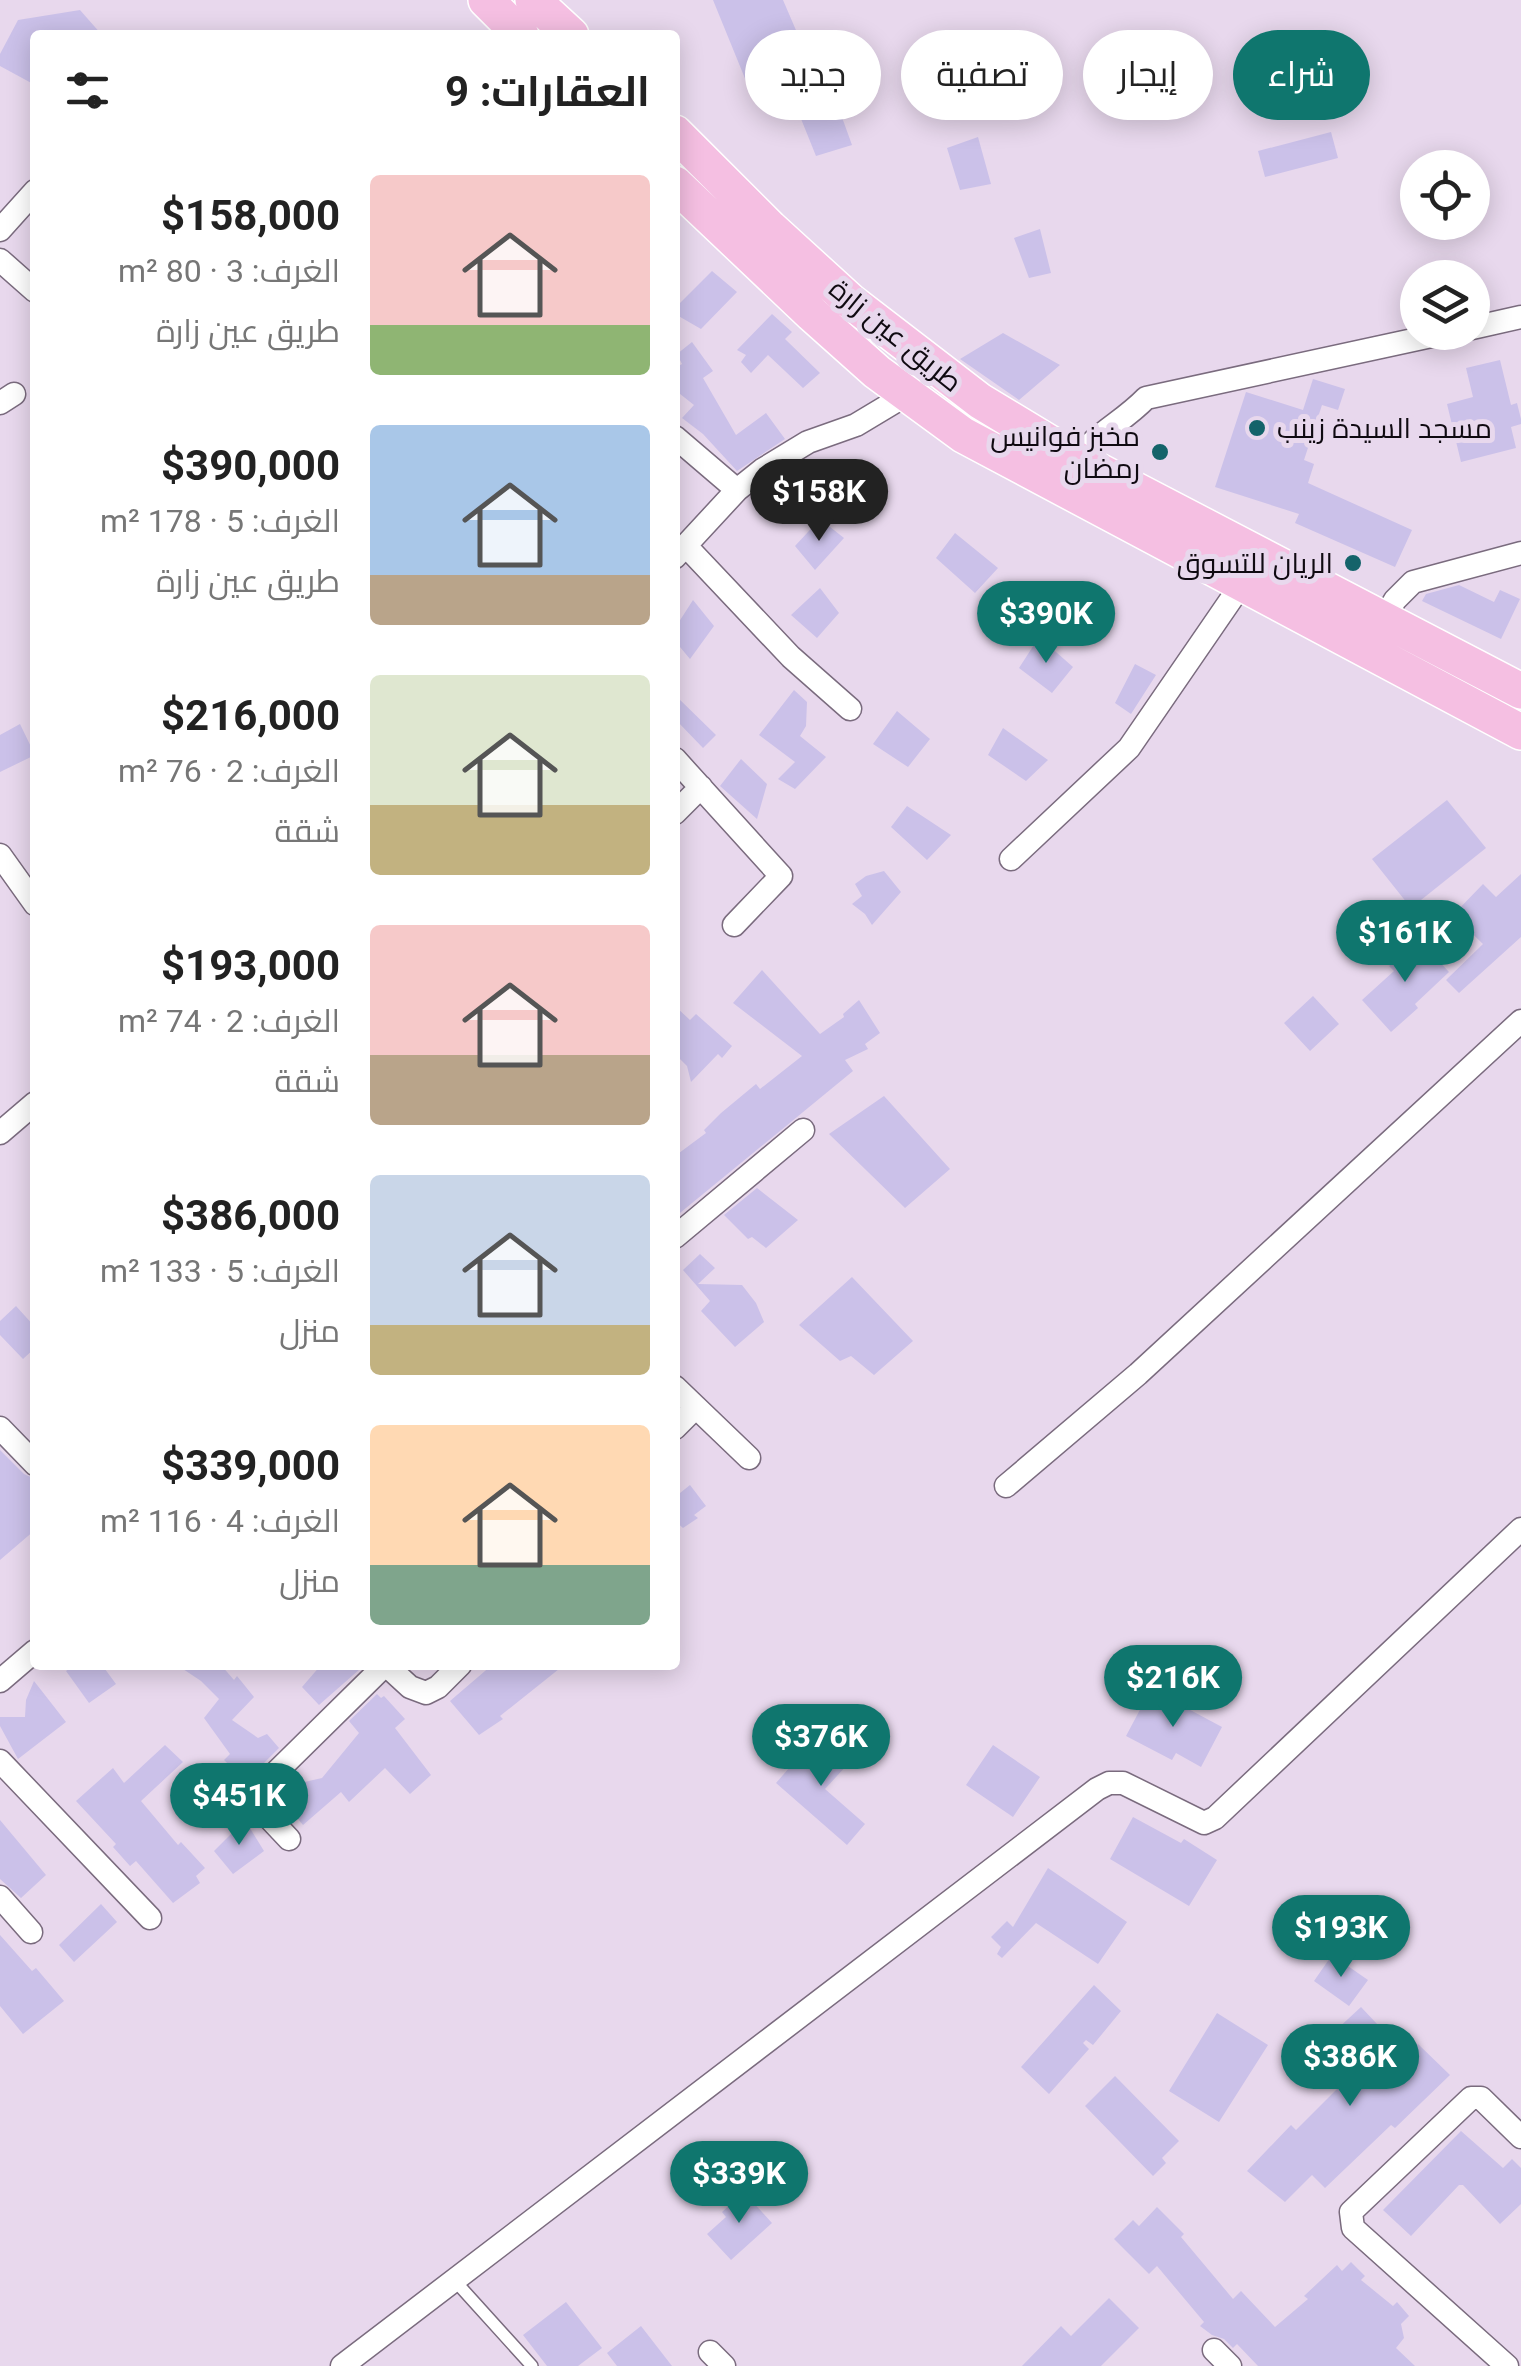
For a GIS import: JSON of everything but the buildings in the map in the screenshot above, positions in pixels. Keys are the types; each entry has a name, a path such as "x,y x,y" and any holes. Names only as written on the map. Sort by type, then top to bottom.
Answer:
{"main road":[{"path":"486,0 517,30"},
{"path":"533,0 566,30"},
{"name":"طريق عين زارة","path":"680,137 810,265 892,335 980,401 1076,459 1521,692"},
{"name":"طريق عين زارة","path":"680,189 812,314 906,396 997,455 1521,732"}],"street":[{"path":"0,230 30,197"},
{"path":"0,260 30,287"},
{"path":"1490,324 1521,317"},
{"path":"1076,459 1091,441 1130,415 1146,398 1400,343"},
{"path":"850,709 680,551 737,490 784,454 856,425 906,396"},
{"path":"680,441 737,490"},
{"path":"1384,619 1412,582 1521,554"},
{"path":"1010,859 1129,748 1242,586"},
{"path":"680,764 781,876 734,926"},
{"path":"680,808 701,786"},
{"path":"0,856 30,897"},
{"path":"1006,1486 1138,1374 1521,1022"},
{"path":"0,1133 30,1107"},
{"path":"680,1233 803,1130"},
{"path":"680,1392 749,1458"},
{"path":"680,1423 696,1407"},
{"path":"5,1443 30,1460"},
{"path":"342,2366 1097,1789 1123,1783 1204,1823 1215,1818 1521,1530"},
{"path":"0,1681 30,1655"},
{"path":"289,1839 256,1804 253,1795 381,1670"},
{"path":"391,1670 410,1687 426,1693 438,1688 455,1670"},
{"path":"0,1762 150,1918"},
{"path":"0,1897 31,1932"},
{"path":"1507,2366 1353,2228 1351,2212 1471,2098 1481,2098 1521,2137"}],"lane":[{"path":"456,2282 532,2366"}],"place":[{"name":"مسجد السيدة زينب","path":"1257,428"},
{"name":"مخبز فوانيس رمضان","path":"1160,452"},
{"name":"الريان للتسوق","path":"1353,563"}]}
